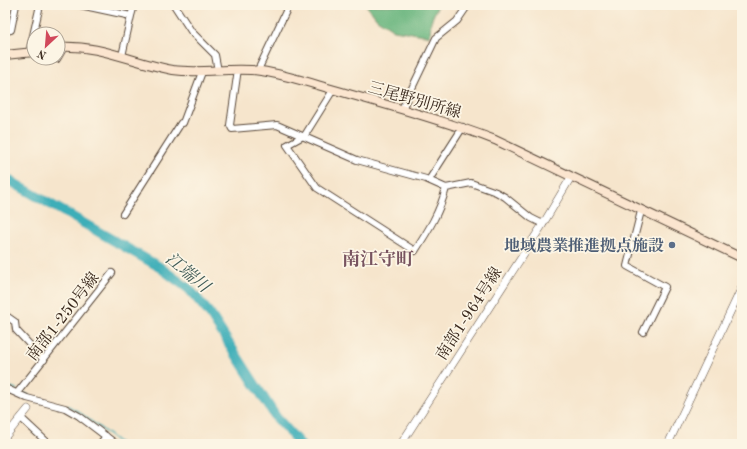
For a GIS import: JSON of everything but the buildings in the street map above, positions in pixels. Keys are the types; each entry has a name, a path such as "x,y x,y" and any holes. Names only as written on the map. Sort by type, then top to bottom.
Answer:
{"main road":[{"name":"三尾野別所線","path":"66,47 93,48 172,69 202,72 238,69 258,70 463,127 496,140 641,211 742,258"},
{"path":"5,55 26,53"}],"street":[{"path":"5,31 11,30 16,5"},
{"path":"36,26 40,5"},
{"path":"80,5 132,16"},
{"path":"122,56 132,16 133,9 131,5"},
{"path":"174,5 191,31 215,55 218,71"},
{"path":"402,109 436,38 457,21 468,5"},
{"path":"258,70 288,7"},
{"path":"238,69 230,125 232,129 277,125 357,160 429,180 446,188 471,183 505,197 531,218 543,224"},
{"path":"122,214 182,123 202,72"},
{"path":"333,90 303,136 287,145 317,188 415,251 434,221 446,188"},
{"path":"429,180 463,127"},
{"name":"南部1-964号線","path":"401,444 543,224 571,177"},
{"path":"641,211 627,266 665,287 643,332"},
{"name":"南部1-250号線","path":"17,393 112,273"},
{"path":"668,444 742,287"},
{"path":"5,315 15,322 16,330 44,360"},
{"path":"5,388 35,401 65,408 79,416 116,444"},
{"path":"5,437 35,401"},
{"path":"21,418 49,444"},
{"path":"100,444 106,436"}],"green space":[{"path":"366,5 438,5 431,21 430,36 394,30 377,19"}],"waterway":[{"name":"江端川","path":"5,178 158,266 189,289 210,314 276,417 300,444"},
{"path":"10,387 16,389"},
{"path":"24,393 29,396"},
{"path":"68,406 79,412 121,444"}],"place":[{"name":"地域農業推進拠点施設","path":"672,245"}],"district":[{"name":"南江守町","path":"378,259"}]}
